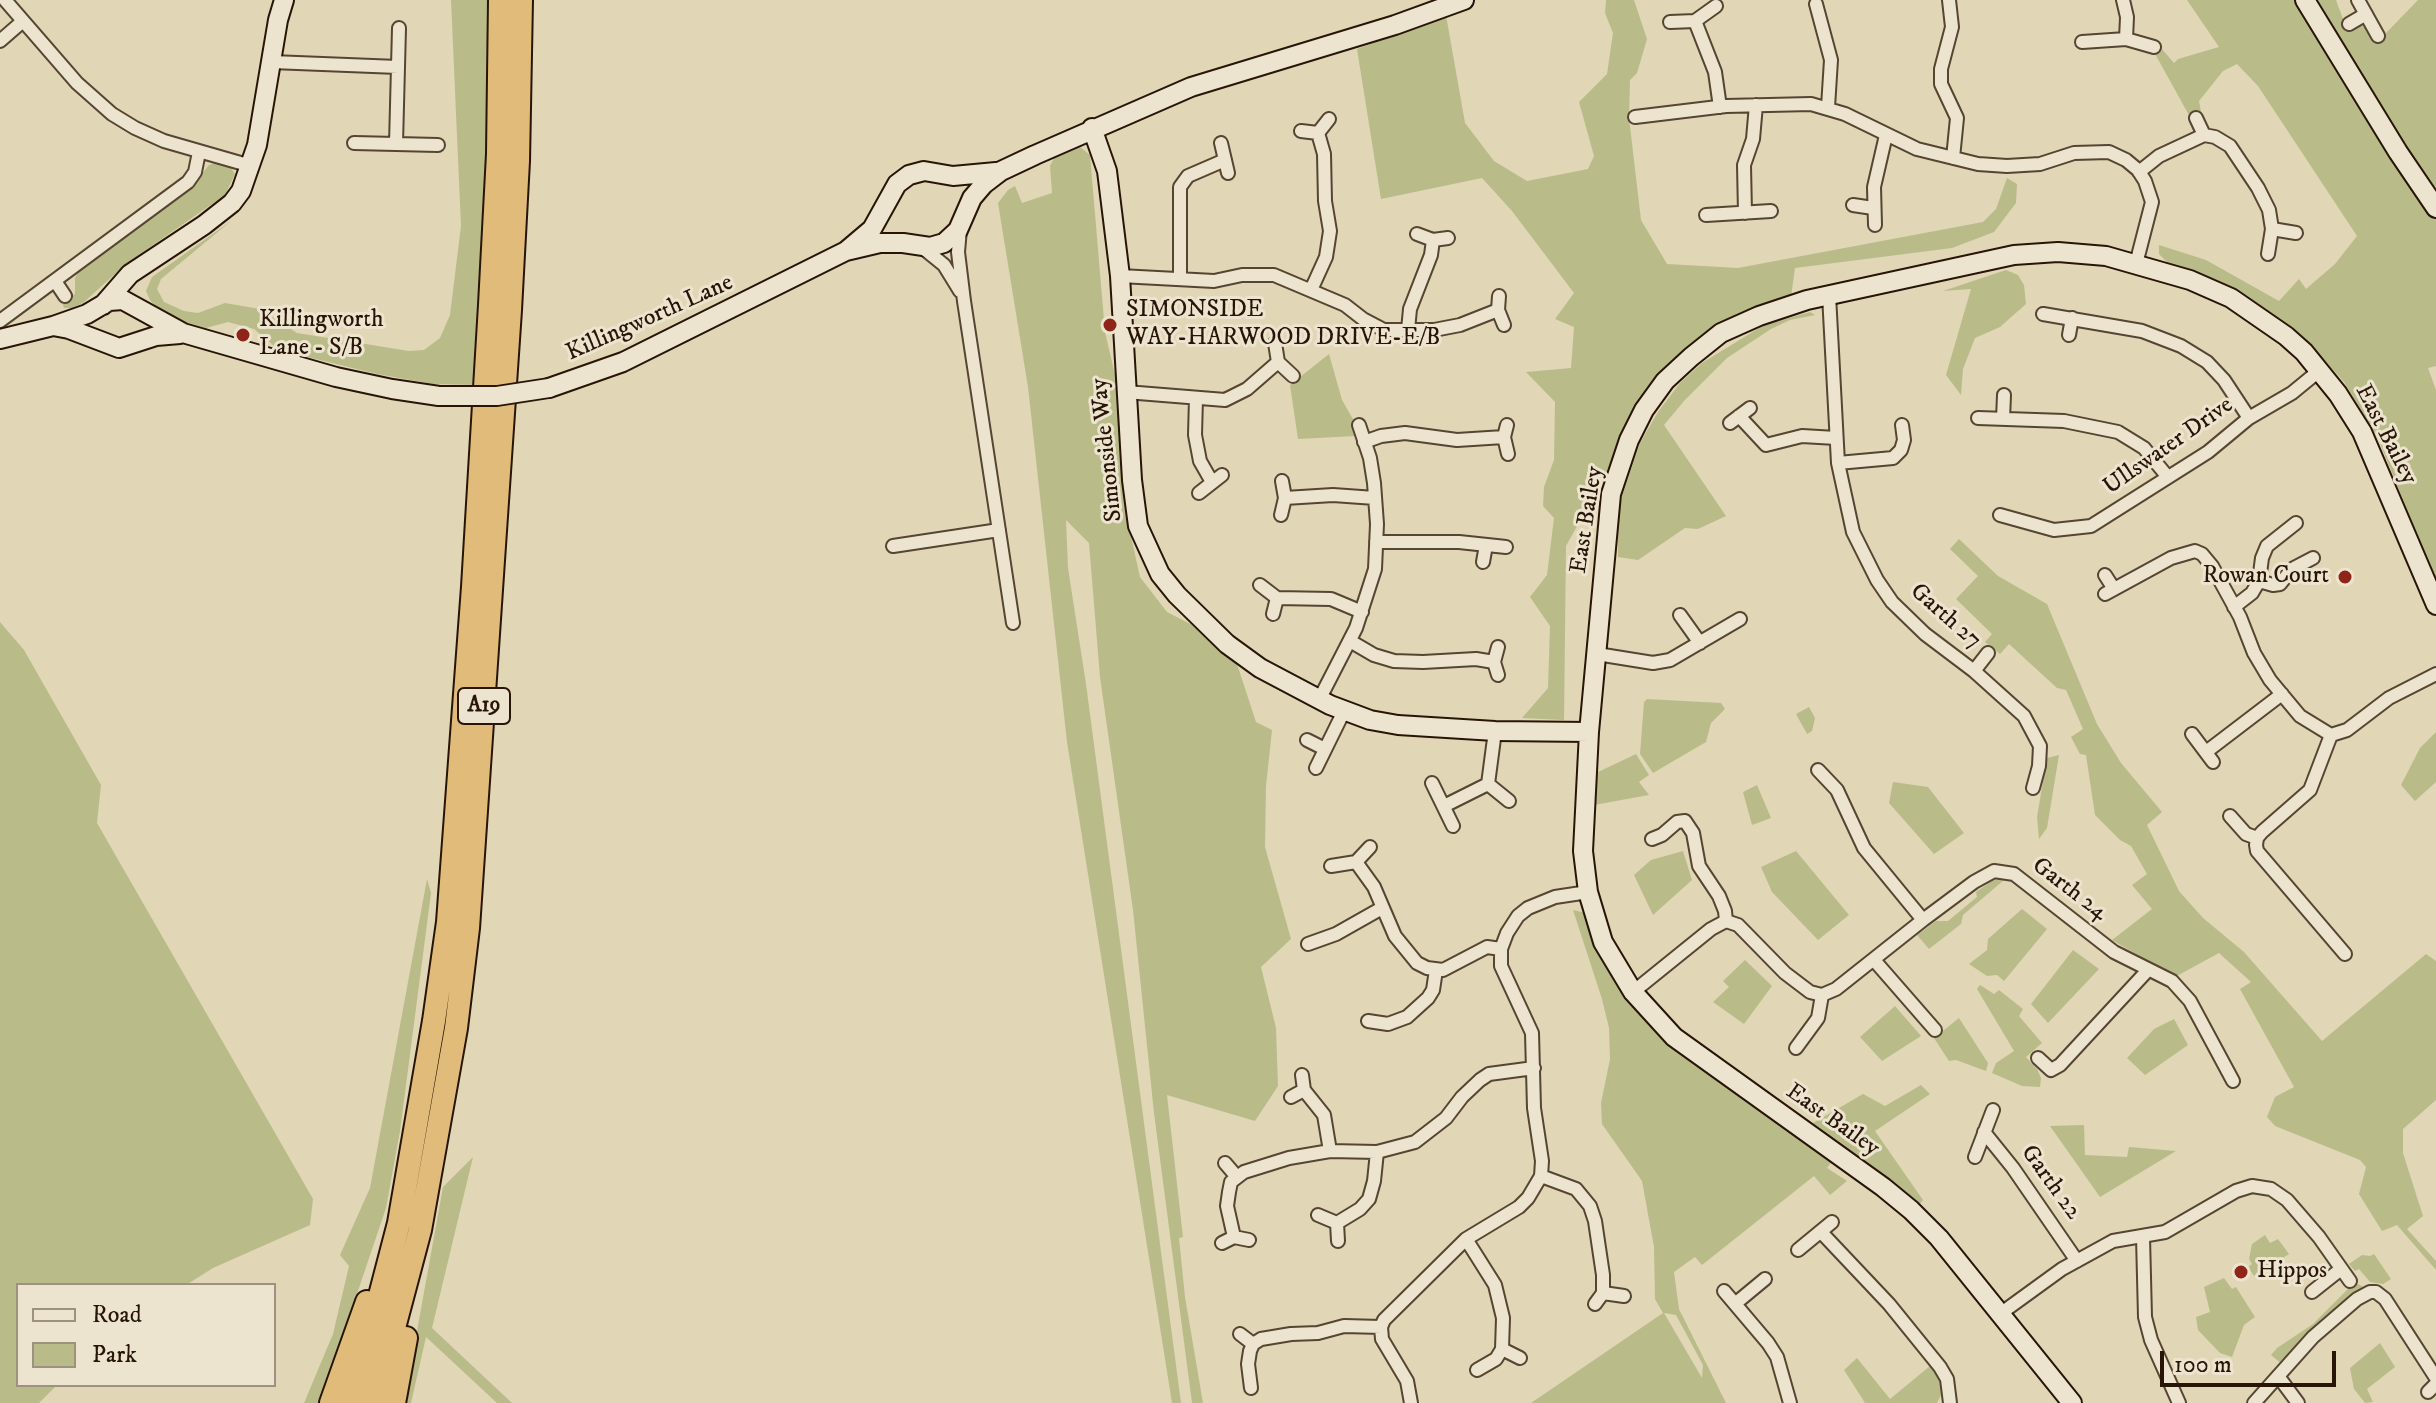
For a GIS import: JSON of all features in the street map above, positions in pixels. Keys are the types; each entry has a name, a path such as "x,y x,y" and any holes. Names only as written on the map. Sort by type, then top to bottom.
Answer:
{"highway":[{"name":"A19","path":"394,1403 415,1286 410,1227 448,922 491,290 498,154 500,0"},
{"name":"A19","path":"374,1403 410,1227 456,1028 476,830 513,265 521,0"},
{"name":"A19","path":"331,1403 382,1256 410,1227"},
{"name":"A19","path":"352,1403 410,1227"}],"street":[{"path":"5,0 77,83 112,114 148,135 251,166"},
{"path":"106,344 95,329 95,319 124,279 232,203 241,191 263,118 278,20 284,0"},
{"path":"846,251 880,243 944,243 962,220 976,191 1001,171 1092,128 1191,87 1395,25 1464,0"},
{"path":"1949,0 1952,27 1941,69 1941,84 1957,118 1953,158"},
{"path":"2123,0 2127,17 2126,39"},
{"path":"2305,0 2436,208"},
{"path":"2358,0 2378,36"},
{"path":"1817,1 1831,60 1828,107"},
{"path":"1670,22 1695,21 1716,6"},
{"path":"2349,24 2366,14"},
{"path":"0,41 23,21"},
{"path":"1695,21 1715,72 1720,107"},
{"path":"396,144 399,28"},
{"path":"2082,42 2126,39 2154,47"},
{"path":"272,62 398,67"},
{"path":"1635,117 1720,107 1811,104 1828,107 1917,149 1978,164 2040,164 2074,153 2109,152 2126,160 2139,172 2152,202 2136,264"},
{"path":"1745,213 1744,165 1753,139 1756,105"},
{"path":"1653,115 1657,131"},
{"path":"2196,118 2204,135"},
{"path":"1318,133 1329,119"},
{"name":"Simonside Way","path":"1092,128 1107,171 1120,276 1132,480 1138,526 1160,574 1196,616 1227,644 1260,668 1344,711 1398,725 1495,731 1589,732"},
{"path":"1301,131 1318,133"},
{"path":"1311,290 1326,257 1330,231 1325,201 1324,154 1318,133"},
{"path":"1875,225 1874,187 1886,135"},
{"path":"2139,172 2159,156 2204,135 2215,137 2230,146 2269,210 2272,229 2268,254"},
{"path":"354,143 438,145"},
{"path":"1221,143 1228,173"},
{"path":"0,321 188,182 195,172 199,152"},
{"path":"1180,279 1180,187 1188,176 1225,160"},
{"path":"2040,164 2044,178"},
{"path":"846,251 867,234 889,202 897,184 909,175 924,171 944,176 1001,171"},
{"path":"944,176 961,194 958,252 1013,623"},
{"path":"889,202 888,213 902,239 944,265 964,301"},
{"path":"1853,205 1873,208"},
{"path":"1706,215 1771,211"},
{"path":"2272,229 2296,233"},
{"path":"1417,234 1433,240 1448,238"},
{"path":"1408,330 1410,309 1431,255 1433,240"},
{"name":"Killingworth Lane","path":"183,333 336,377 392,389 439,396 509,395 592,376 846,251"},
{"name":"East Bailey","path":"2072,1403 1939,1238 1911,1210 1674,1037 1633,992 1603,942 1588,892 1583,851 1589,732 1611,494 1629,440 1644,410 1665,381 1721,333 1759,316 1829,295 2014,255 2058,252 2106,256 2190,280 2231,298 2286,336 2320,370 2362,432 2436,605"},
{"path":"133,343 142,330 136,308 135,285 143,266"},
{"path":"1120,276 1214,281 1242,275 1274,275 1345,305 1384,330 1434,330 1460,325 1498,303 1504,325"},
{"path":"55,281 65,296"},
{"name":"Garth 27","path":"1829,295 1838,463 1853,532 1877,580 1906,616 2024,716 2040,746 2033,788"},
{"path":"0,339 53,326 119,300 183,333"},
{"path":"2043,314 2142,331 2181,346 2207,362 2224,380 2249,418"},
{"path":"2069,335 2072,318"},
{"path":"53,326 119,348 156,336 183,333"},
{"path":"1275,343 1278,362 1293,376"},
{"path":"1126,392 1225,400 1237,396 1278,362"},
{"name":"Ullswater Drive","path":"2000,515 2054,530 2091,526 2208,452 2249,418 2292,393 2320,370"},
{"path":"2003,419 2004,395"},
{"path":"1196,398 1195,435 1200,461 1217,478 1199,493"},
{"path":"1750,408 1735,420 1766,445 1802,436 1836,438"},
{"path":"1978,418 2064,421 2118,432 2144,448 2167,476"},
{"path":"1319,700 1350,641 1375,569 1375,498 1370,458 1359,425"},
{"path":"1838,463 1893,458 1901,450 1904,440 1902,425"},
{"path":"1364,442 1405,433 1457,440 1505,431 1508,454"},
{"path":"1281,515 1285,498 1282,481"},
{"path":"1285,498 1333,495 1375,498"},
{"path":"2234,607 2252,593 2259,581 2267,546 2296,523"},
{"path":"2029,541 2033,526"},
{"path":"893,546 999,530"},
{"path":"1376,542 1459,542 1506,547"},
{"path":"1483,562 1486,545"},
{"path":"2105,575 2110,592 2171,558 2195,551 2202,554 2234,607 2254,653 2282,694 2300,716 2331,735 2347,730 2389,698 2436,674"},
{"path":"2259,581 2280,584 2292,569 2313,558"},
{"path":"1260,585 1277,598 1331,599 1362,612"},
{"path":"1273,614 1277,598"},
{"path":"1680,615 1700,643"},
{"path":"1597,654 1653,663 1670,660 1740,619"},
{"path":"1350,641 1374,655 1394,661 1476,659 1496,669 1498,647"},
{"name":"Garth 27","path":"1974,671 1988,653"},
{"path":"2192,734 2210,757 2282,694"},
{"path":"1316,768 1344,711"},
{"path":"1488,784 1495,731"},
{"path":"2331,735 2310,790 2257,838 2257,851 2345,954"},
{"path":"1307,740 1325,749"},
{"path":"1818,770 1837,790 1864,848 1923,920"},
{"path":"1432,783 1453,826"},
{"path":"1488,784 1509,801"},
{"path":"1444,806 1488,784"},
{"path":"2230,816 2246,834 2257,838"},
{"path":"1652,839 1677,822 1685,821 1693,833 1699,866 1719,896 1726,921"},
{"path":"1331,866 1356,862 1370,847"},
{"path":"1356,862 1374,887 1401,946 1417,963 1436,970 1451,968 1487,947 1501,949"},
{"name":"Garth 24","path":"1822,995 1836,989 1974,882 1994,871 2014,874 2106,946 2172,981 2185,994 2233,1081"},
{"path":"1415,1403 1407,1381 1387,1351 1381,1327 1395,1307 1411,1295 1466,1239 1519,1207 1541,1176 1542,1161 1534,1108 1532,1033 1501,966 1501,949 1518,916 1528,908 1555,897 1588,892"},
{"path":"1308,944 1336,934 1382,908"},
{"path":"1329,921 1336,934"},
{"path":"1633,992 1711,929 1726,921 1738,925 1798,983 1810,992 1822,995 1818,1018 1796,1048"},
{"path":"1874,960 1935,1030"},
{"path":"1368,1021 1388,1024 1407,1017 1423,1004 1433,990 1436,970"},
{"path":"2038,1058 2051,1070 2060,1065 2148,970"},
{"path":"1386,1038 1388,1024"},
{"path":"1249,1240 1228,1240 1227,1206 1231,1182 1237,1177 1289,1158 1330,1151 1377,1152 1415,1142 1446,1118 1489,1074 1534,1068"},
{"path":"1302,1075 1304,1090 1324,1115 1330,1151"},
{"path":"1291,1097 1304,1090"},
{"path":"1975,1157 1993,1110"},
{"name":"Garth 22","path":"1984,1132 2022,1180 2077,1261"},
{"path":"1337,1223 1360,1209 1369,1199 1377,1152"},
{"path":"1225,1163 1237,1177"},
{"path":"1541,1176 1576,1189 1590,1206 1595,1221 1599,1299 1624,1296"},
{"path":"2000,1314 2077,1261 2113,1241 2165,1232 2236,1191 2252,1186 2278,1192 2287,1200 2350,1281"},
{"path":"1318,1215 1337,1223"},
{"path":"1798,1250 1832,1222"},
{"path":"1337,1223 1338,1241"},
{"path":"1821,1232 1889,1304 1940,1367 1947,1379 1950,1403"},
{"path":"2143,1237 2145,1317 2151,1340 2179,1403"},
{"path":"1466,1239 1495,1285 1503,1318 1502,1349 1496,1359 1477,1370"},
{"path":"2312,1292 2341,1269"},
{"path":"1736,1303 1765,1279"},
{"path":"1724,1291 1777,1357 1790,1403"},
{"path":"2254,1403 2313,1337 2357,1299 2376,1292 2385,1299 2436,1378"},
{"path":"1253,1344 1270,1337 1318,1333 1344,1326 1381,1327"},
{"path":"1240,1334 1253,1344"},
{"path":"1251,1388 1248,1364 1253,1344"},
{"path":"1502,1349 1520,1358"},
{"path":"2278,1376 2298,1403"}],"green space":[{"path":"451,0 491,0 476,385 433,384 377,374 279,350 254,329 228,322 206,328 172,318 159,310 146,291 152,277 231,221 161,279 157,289 164,302 184,311 198,313 225,303 260,309 297,333 409,351 424,350 440,338 450,315 461,226"},
{"path":"1606,0 1634,0 1647,39 1637,73 1630,80 1629,118 1641,220 1667,264 1738,268 1983,222 1996,209 2007,178 2017,184 2016,203 1994,232 1952,248 1795,268 1790,304 1708,332 1663,372 1624,428 1609,469 1566,546 1564,720 1522,718 1548,688 1550,626 1530,597 1547,575 1554,518 1543,506 1544,487 1554,460 1555,402 1526,372 1571,368 1574,327 1555,319 1574,293 1512,211 1482,178 1381,199 1357,49 1446,15 1465,123 1494,161 1527,181 1588,169 1594,156 1579,102 1607,74 1613,33 1605,13"},
{"path":"2187,0 2294,0 2436,219 2436,366 2428,368 2436,390 2436,581 2379,441 2344,382 2310,344 2277,319 2222,286 2169,264 2159,254 2159,245 2206,260 2279,301 2299,279 2306,289 2335,264 2357,236 2258,86 2237,64 2223,71 2199,101 2201,112 2190,117 2154,52 2162,49 2174,63 2178,59 2219,47"},
{"path":"2318,0 2336,0 2347,30 2357,25 2365,27 2373,41 2386,33 2418,0 2436,0 2436,191 2391,123"},
{"path":"1080,147 1090,155 1105,332 1116,379 1126,514 1140,577 1167,612 1202,630 1237,664 1256,722 1272,730 1266,786 1265,847 1291,939 1261,967 1276,1028 1278,1086 1255,1121 1167,1095 1183,1237 1179,1238 1185,1297 1203,1403 1192,1403 1154,1113 1133,910 1100,677 1089,543 1066,520 1068,568 1181,1403 1172,1403 1067,742 1028,387 998,203 1015,186 1022,203 1052,193 1050,166 1054,158"},
{"path":"215,163 231,168 235,174 225,195 127,263 83,303 64,308 62,302 75,294 75,278 80,269 193,185 209,165"},
{"path":"2006,270 2018,275 2024,285 2026,304 2000,327 1975,338 1963,369 1961,395 1946,375 1971,289 1943,291"},
{"path":"1810,312 1815,315 1790,320 1771,329 1727,358 1664,425 1726,516 1698,529 1685,528 1638,560 1618,557 1618,508 1640,443 1680,383 1702,363 1764,325"},
{"path":"1329,354 1342,400 1354,421 1355,436 1298,439 1290,385"},
{"path":"1959,539 1998,576 2047,604 2097,724 2121,763 2162,812 2147,825 2179,891 2203,918 2244,952 2322,1041 2426,954 2436,961 2436,1100 2403,1129 2403,1153 2423,1216 2407,1229 2436,1261 2436,1270 2397,1225 2382,1231 2359,1194 2366,1167 2360,1160 2275,1126 2267,1117 2275,1097 2294,1087 2240,989 2251,982 2219,953 2175,977 2112,940 2152,909 2132,885 2147,874 2131,846 2120,840 2095,815 2086,755 2080,754 2071,737 2083,729 2066,690 2057,688 2009,644 2000,654 1985,642 1992,634 1956,599 1978,576 1950,549"},
{"path":"0,622 24,650 101,785 97,823 313,1199 310,1225 213,1268 189,1283 16,1283 16,1387 55,1387 39,1403 0,1403"},
{"path":"1647,699 1721,703 1725,709 1711,723 1706,742 1653,773 1640,754 1644,702"},
{"path":"1809,707 1815,718 1812,731 1807,734 1796,714"},
{"path":"2436,732 2436,782 2415,801 2401,785 2420,748"},
{"path":"1636,754 1649,775 1639,782 1649,795 1594,805 1596,773"},
{"path":"2059,755 2047,828 2039,839 2037,817 2047,758"},
{"path":"1893,782 1928,787 1964,833 1934,854 1889,803"},
{"path":"1757,785 1771,818 1752,825 1743,792"},
{"path":"1683,851 1692,880 1653,915 1634,875 1651,860"},
{"path":"1796,851 1849,915 1818,940 1772,892 1761,867"},
{"path":"427,879 431,893 400,1131 386,1208 320,1403 304,1403 333,1334 349,1266 340,1255 370,1188"},
{"path":"1995,879 2004,880 1963,915 1961,924 1929,949 1917,935 1936,921 1948,921 1977,897 1976,892"},
{"path":"2022,909 2047,929 2004,981 1997,975 1987,976 1969,964 1987,950 1988,939"},
{"path":"1573,910 1586,913 1678,1050 1832,1161 1827,1168 1847,1181 1830,1195 1814,1176 1702,1265 1695,1257 1674,1272 1679,1309 1726,1403 1531,1403 1663,1313 1655,1299 1654,1247 1642,1181 1602,1124 1601,1103 1610,1059 1609,1028","holes":["1664,1313 1676,1315 1703,1365 1702,1378"]},
{"path":"2073,950 2099,969 2048,1023 2031,1004"},
{"path":"1745,960 1772,986 1744,1024 1713,1002 1729,987 1723,981"},
{"path":"1980,985 1994,994 1999,990 2023,1009 2019,1016 2042,1043 2026,1057 2037,1069 2041,1078 2040,1087 2022,1086 1992,1073 1996,1063 2014,1051 1977,989"},
{"path":"1895,1006 1921,1036 1882,1061 1860,1037"},
{"path":"1959,1018 1988,1063 1986,1071 1956,1060 1949,1061 1934,1038"},
{"path":"2174,1019 2188,1045 2145,1075 2127,1058 2154,1029"},
{"path":"1921,1085 1930,1094 1875,1131 1923,1200 1918,1206 1813,1123 1863,1094 1885,1106"},
{"path":"2084,1125 2085,1155 2127,1157 2129,1147 2176,1151 2100,1197 2050,1126"},
{"path":"473,1157 432,1328 512,1403 497,1403 426,1337 411,1403 404,1403 443,1187"},
{"path":"2265,1235 2270,1243 2278,1239 2289,1254 2254,1276 2248,1267 2252,1264 2249,1259 2252,1244"},
{"path":"2374,1254 2391,1279 2383,1284 2370,1282 2359,1269 2355,1271 2349,1264 2362,1255"},
{"path":"2224,1278 2232,1289 2236,1287 2255,1317 2244,1325 2232,1357 2220,1353 2198,1330 2196,1317 2210,1312 2204,1287"},
{"path":"2355,1282 2363,1287 2307,1335 2282,1364 2271,1355 2313,1324"},
{"path":"2380,1343 2395,1367 2367,1389 2373,1402 2365,1403 2354,1389 2350,1368"},
{"path":"1857,1358 1890,1399 1930,1366 1942,1383 1942,1393 1937,1403 1865,1403 1844,1370"}],"place":[{"name":"SIMONSIDE WAY-HARWOOD DRIVE-E/B","path":"1110,325"},
{"name":"Killingworth Lane - S/B","path":"243,335"},
{"name":"Rowan Court","path":"2345,577"},
{"name":"Hippos","path":"2241,1272"}]}
